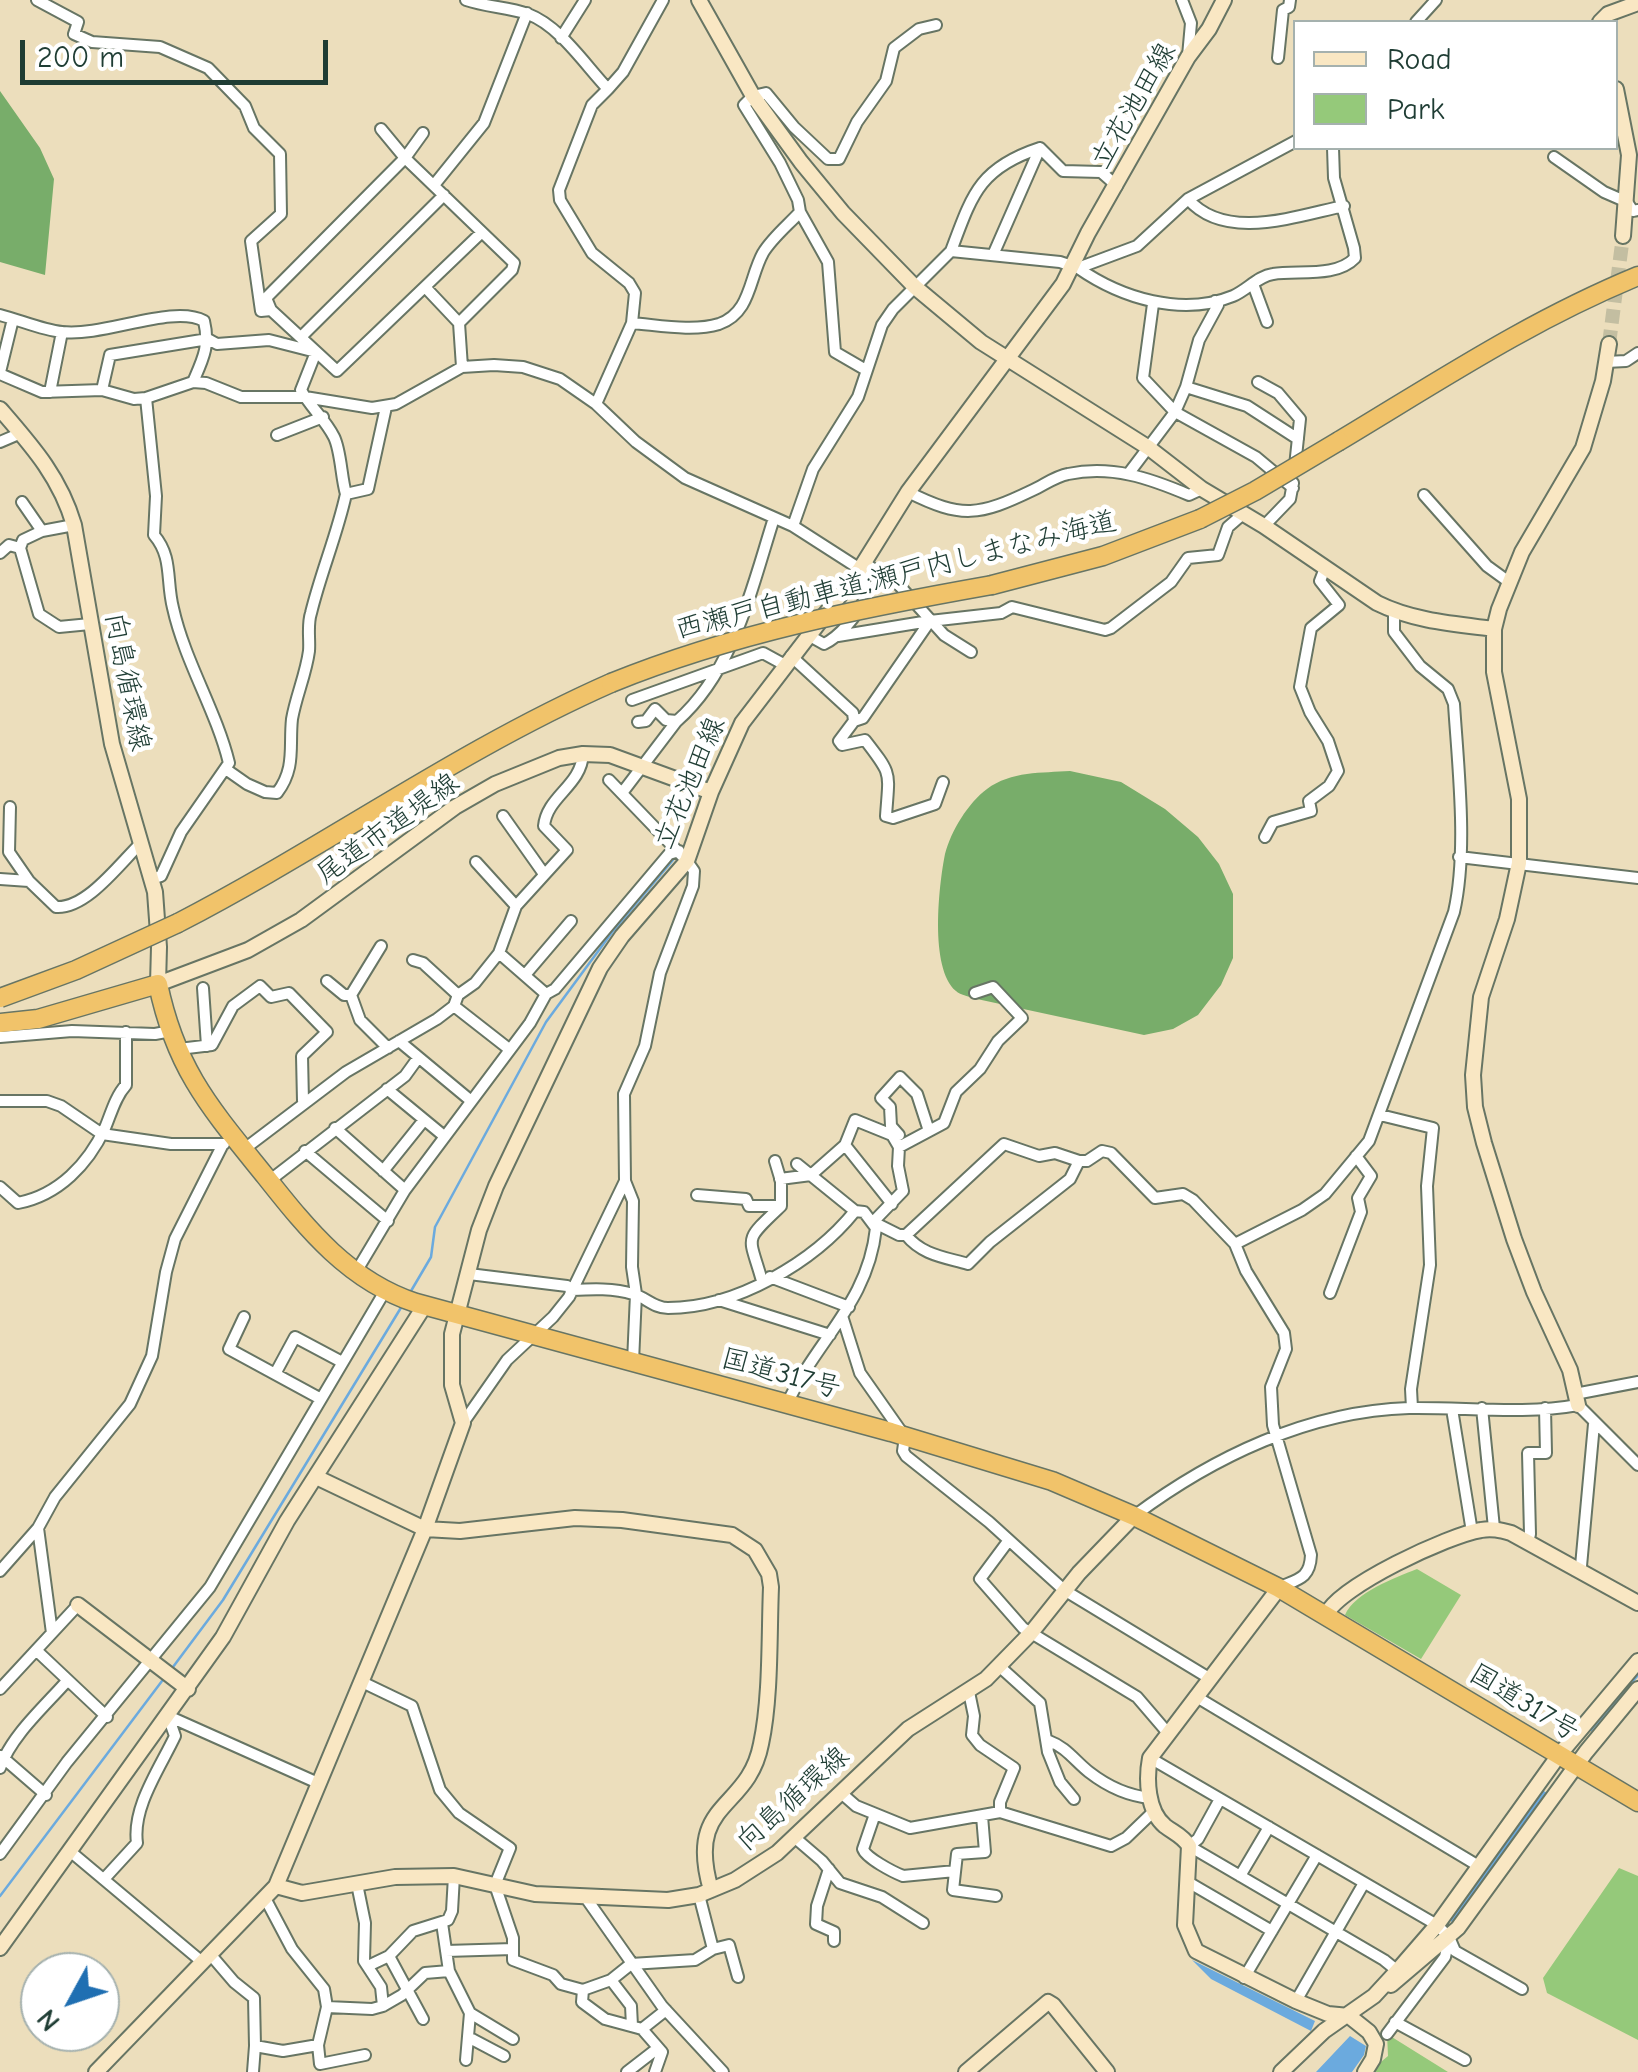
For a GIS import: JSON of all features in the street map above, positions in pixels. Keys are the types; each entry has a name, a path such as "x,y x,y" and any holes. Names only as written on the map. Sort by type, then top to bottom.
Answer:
{"highway":[{"name":"西瀬戸自動車道;瀬戸内しまなみ海道","path":"0,998 76,970 178,922 261,879 492,740 610,683 679,656 781,626 992,585 1103,556 1200,519 1255,492 1491,347 1638,276"},
{"path":"0,1023 38,1019 158,984"},
{"name":"国道317号","path":"158,984 175,1040 199,1092 232,1144 269,1181 323,1247 390,1294 1052,1481 1134,1516 1279,1588 1638,1802"}],"street":[{"path":"37,0 78,22 74,34 92,42 160,47 208,68 244,106 254,128 280,154 280,214 251,241 261,312 271,310"},
{"path":"466,0 527,14 561,38 608,89"},
{"path":"561,38 585,0"},
{"path":"596,404 632,323 635,293 629,283 592,253 558,190 592,105 623,72 662,0"},
{"path":"699,0 753,96 842,213 915,288 981,342 1149,448 1202,488 1394,612 1494,630"},
{"path":"1182,0 1190,12 1188,56"},
{"name":"立花池田線","path":"459,1314 478,1230 600,968 683,856 742,723 865,567 908,492 1076,267 1188,56 1224,0"},
{"path":"1278,58 1283,10 1290,0"},
{"path":"1418,20 1436,0"},
{"path":"1604,12 1638,3"},
{"path":"434,185 484,123 527,14"},
{"path":"866,370 834,352 828,262 800,212 780,163 744,106 753,96 766,93 794,128 828,159 840,160 857,122 886,81 894,48 920,29 936,24"},
{"path":"1618,98 1628,144 1632,206 1623,236"},
{"path":"381,129 514,264 459,323"},
{"path":"424,133 406,158 266,298 271,310 337,371 481,233"},
{"path":"1076,267 1136,246 1188,200 1293,143"},
{"path":"1040,148 1063,171 1101,172 1116,186"},
{"path":"793,526 813,469 858,397 882,325 951,251 972,194 985,178 1020,154 1040,148"},
{"path":"994,255 1040,148"},
{"path":"951,251 1076,267 1153,304 1215,300 1238,294 1268,274 1335,270 1355,258 1334,178 1333,150"},
{"path":"1554,156 1604,192 1632,206"},
{"path":"302,336 444,195"},
{"path":"1188,200 1198,211 1242,224 1344,206"},
{"path":"632,323 696,326 717,324 734,316 747,298 767,247 800,212"},
{"path":"1253,284 1267,322"},
{"path":"425,287 459,323 462,368"},
{"path":"1128,473 1174,412 1200,340 1218,305 1215,300"},
{"path":"1153,304 1143,378 1174,412 1256,457 1292,488"},
{"path":"0,315 62,332 108,330 180,314 194,315 204,321 208,348 193,382"},
{"path":"14,319 0,373 50,392 102,390 134,399 193,382 241,397 305,397 350,407 386,407 462,368 523,368 560,379 684,478 793,526 898,584 944,635 971,652"},
{"path":"50,392 62,332"},
{"path":"102,390 110,356 208,339 216,344 268,340 316,352"},
{"path":"1609,344 1584,448 1535,528 1509,582 1494,630 1494,672 1518,800 1518,863 1507,919 1481,997 1474,1041 1475,1107 1514,1239 1570,1370 1577,1400 1594,1424 1638,1465"},
{"path":"227,770 265,792 277,792 290,774 292,725 308,652 309,617 336,539 346,494 337,443 323,417 301,390 316,352"},
{"path":"1606,362 1626,361 1638,354"},
{"path":"1258,382 1278,393 1300,419 1290,499 1264,526"},
{"path":"1186,387 1247,406 1298,439"},
{"path":"146,398 156,496 154,535 166,550 175,616 229,763 180,832 161,876 151,880"},
{"path":"346,494 368,489 386,407"},
{"name":"向島循環線","path":"0,409 44,459 74,525 112,744 151,880 160,947 158,984"},
{"path":"277,435 323,417"},
{"path":"0,442 21,434"},
{"path":"908,492 961,513 982,510 1064,474 1099,470 1128,473 1189,494 1202,488"},
{"path":"1424,496 1487,566 1509,582"},
{"path":"22,502 42,531"},
{"path":"808,635 824,644 838,636 1001,613 1012,607 1104,630 1171,582 1188,558 1218,556 1228,527 1243,514"},
{"path":"622,793 718,668 742,617 774,518"},
{"path":"74,525 42,531 23,540 20,548 39,614 59,628 90,624"},
{"path":"0,553 9,545 20,548"},
{"path":"838,636 864,600 865,567"},
{"path":"1265,837 1272,822 1311,811 1309,800 1329,786 1338,771 1300,687 1311,628 1339,605 1320,581 1325,568"},
{"path":"1235,1244 1325,1194 1369,1141 1454,912 1459,857 1454,704 1448,689 1420,666 1394,632 1394,612"},
{"path":"930,621 864,718 854,720 839,741 846,745 864,740 886,768 889,819 935,804 943,782"},
{"path":"632,700 763,653 788,661 838,698 854,720"},
{"path":"638,722 646,721 655,710 666,720 677,721"},
{"path":"0,1571 38,1528 55,1498 134,1395 152,1356 175,1239 232,1144 400,1041 475,983 500,952 516,906 567,850 544,826 546,811 572,785 580,772 583,754"},
{"name":"尾道市道堤線","path":"158,984 248,950 301,920 421,830 494,784 559,758 583,754 610,756 711,792"},
{"path":"609,780 694,871 694,886 660,972 645,1046 624,1094 625,1182 634,1201 633,1362"},
{"path":"0,815 10,807 9,852 56,907 77,904 142,842"},
{"path":"503,816 544,874"},
{"path":"356,1272 405,1190 546,994 668,854 683,856"},
{"path":"1459,857 1638,878"},
{"path":"476,862 516,906"},
{"path":"0,879 30,881"},
{"path":"525,975 571,921"},
{"path":"351,995 380,946"},
{"path":"500,952 546,994"},
{"path":"413,960 424,964 509,1050"},
{"path":"327,980 344,995 351,995"},
{"path":"0,1037 72,1031 126,1032 207,1046 212,1045 233,1006 260,986 270,997 289,993 326,1032 302,1056 304,1101"},
{"path":"202,988 207,1046"},
{"path":"903,1145 944,1124 956,1092 980,1069 998,1040 1022,1018 993,988 975,992"},
{"path":"351,995 360,1020 388,1048"},
{"path":"0,1187 18,1203 47,1192 77,1172 102,1134 128,1075 126,1032"},
{"path":"400,1041 470,1100"},
{"path":"269,1181 405,1076 418,1058"},
{"path":"873,1222 903,1192 898,1166 903,1145 890,1126 890,1107 881,1098 900,1077 917,1094 929,1131"},
{"path":"387,1089 444,1136"},
{"path":"0,1101 60,1106 102,1134 140,1141 232,1144"},
{"path":"1380,1115 1433,1128 1427,1186 1430,1264 1411,1389 1412,1408"},
{"path":"383,1170 424,1120"},
{"path":"780,1179 812,1175 845,1145 856,1120 892,1134 903,1145"},
{"path":"335,1128 405,1190"},
{"path":"906,1235 1004,1144 1039,1156 1054,1153 1087,1162 1102,1151 1111,1153 1155,1198 1183,1194 1193,1200 1235,1244 1246,1270 1284,1332 1286,1349 1271,1387 1274,1438 1311,1555 1310,1569 1306,1576 1279,1588 1167,1732 1150,1758 1148,1770 1152,1805 1164,1826 1189,1846 1186,1925 1196,1951 1296,2001 1328,2014 1349,2016 1369,2032 1376,2044 1365,2072"},
{"path":"845,1145 892,1204"},
{"path":"305,1151 388,1221"},
{"path":"1330,1293 1360,1212 1358,1198 1371,1176 1356,1156"},
{"path":"775,1161 781,1206 750,1240 750,1250 766,1279 849,1306"},
{"path":"873,1222 906,1235 927,1253 968,1264 1070,1180 1079,1161"},
{"path":"787,1404 807,1364 844,1319 873,1256 876,1228 864,1212 855,1211 796,1164"},
{"path":"96,2072 270,1892 425,1530 463,1423 507,1360 553,1318 572,1290 625,1182"},
{"path":"697,1196 746,1199 749,1206 781,1206"},
{"path":"470,1274 567,1286 572,1290 636,1294 654,1306 669,1308 718,1300 766,1279 829,1241 855,1211"},
{"path":"0,1854 67,1762 210,1587 342,1362 390,1294"},
{"path":"718,1300 830,1335"},
{"path":"0,1948 168,1716 184,1686 223,1637 287,1521 421,1304"},
{"path":"459,1314 452,1334 450,1365 463,1423"},
{"path":"244,1317 228,1349 321,1399"},
{"path":"844,1319 860,1373 906,1437 906,1456 1064,1590 1209,1678"},
{"path":"275,1374 295,1337 342,1362"},
{"path":"1134,1516 1195,1473 1234,1453 1349,1416 1412,1408 1544,1408 1638,1382"},
{"path":"1482,1408 1494,1528"},
{"path":"1528,1542 1528,1452 1546,1453 1544,1408"},
{"path":"1452,1409 1472,1532"},
{"path":"1575,1570 1581,1566 1594,1424"},
{"path":"316,1477 425,1530 460,1531 575,1518 622,1520 732,1536 755,1550 768,1574 770,1587 763,1735 756,1761 704,1836 705,1893 713,1950"},
{"name":"向島循環線","path":"270,1892 302,1893 395,1876 454,1876 535,1894 586,1898 668,1900 705,1893 760,1866 908,1729 968,1692 999,1666 1134,1516"},
{"path":"38,1528 52,1633"},
{"path":"1326,1615 1339,1598 1377,1573 1472,1532 1494,1528 1528,1542 1638,1603"},
{"path":"1009,1540 980,1579 1031,1633 1137,1697 1167,1732"},
{"path":"0,1689 78,1605 184,1686"},
{"path":"36,1651 107,1717"},
{"path":"1400,1974 1560,1755 1638,1662"},
{"path":"999,1666 1040,1702 1048,1752 1060,1782 1074,1799"},
{"path":"46,1795 1,1760 67,1681"},
{"path":"362,1682 412,1706 440,1790 460,1813 510,1848 494,1885 513,1938 513,1960 553,1975 561,1984 583,1990 611,1980 631,1964 694,1960 729,1946 738,1977"},
{"path":"1281,2072 1324,2031 1349,2016 1449,1937 1638,1689"},
{"path":"968,1692 974,1716 972,1735 1014,1768 1000,1802 1000,1812"},
{"path":"1196,1696 1477,1865"},
{"path":"168,1716 318,1783"},
{"path":"104,1879 137,1843 135,1825 175,1736 168,1716"},
{"path":"1049,1741 1062,1746 1108,1784 1152,1805"},
{"path":"1150,1758 1436,1925 1449,1937 1455,1951 1522,1989"},
{"path":"840,1792 856,1806 910,1828 1000,1812 1111,1846 1126,1838 1152,1805"},
{"path":"1189,1846 1198,1839 1220,1798"},
{"path":"875,1814 863,1849 870,1860 903,1876 954,1871"},
{"path":"982,1816 985,1852 958,1854 953,1890 996,1896"},
{"path":"1240,1876 1269,1827"},
{"path":"794,1837 840,1883 882,1897 923,1923"},
{"path":"1189,1846 1337,1932 1400,1974"},
{"path":"71,1852 254,1998 253,2072"},
{"path":"1244,1978 1317,1855"},
{"path":"829,1869 817,1906 816,1924 834,1932 834,1940"},
{"path":"368,1966 389,1956 413,1931 448,1920 454,1876"},
{"path":"1188,1882 1272,1931"},
{"path":"1296,2001 1364,1882"},
{"path":"357,1884 365,1923 362,1937 368,1966 380,1986 382,2006"},
{"path":"270,1892 292,1950 324,1989 327,2007 318,2045 320,2064 365,2056"},
{"path":"586,1898 666,2010 723,2072"},
{"path":"442,1923 449,1970 470,2013 466,2060"},
{"path":"1388,2034 1445,1957 1449,1937"},
{"path":"446,1951 513,1948"},
{"path":"389,1956 423,2020"},
{"path":"327,2007 382,2006 409,1990 425,1973 449,1970"},
{"path":"611,1980 632,2006 637,2028"},
{"path":"583,1990 582,2002 605,2019 637,2028 662,2052 656,2072"},
{"path":"966,2072 1048,2002 1107,2072"},
{"path":"637,2028 666,2010"},
{"path":"470,2013 513,2039"},
{"path":"1394,2022 1465,2060"},
{"path":"468,2037 504,2056"},
{"path":"255,2046 284,2051 318,2045"},
{"path":"628,2072 658,2048"}],"green space":[{"path":"0,91 40,148 54,179 45,275 0,262"},
{"path":"1070,771 1121,782 1165,809 1198,837 1219,864 1233,894 1233,958 1221,985 1198,1015 1173,1029 1144,1035 977,999 958,992 948,980 939,945 940,885 945,854 961,818 996,783 1027,774"},
{"path":"1417,1569 1461,1595 1421,1659 1345,1615 1366,1593"},
{"path":"1619,1868 1638,1876 1638,2040 1547,1993 1543,1978"},
{"path":"1387,2034 1448,2072 1369,2072 1388,2056"}],"water":[{"path":"1542,1790 1549,1794 1452,1922 1447,1918"},
{"path":"1192,1960 1315,2021 1311,2031 1211,1979"},
{"path":"1350,2036 1366,2046 1352,2072 1316,2072"}],"waterway":[{"path":"411,1291 431,1257 435,1227 546,1022 613,931 673,860"},
{"path":"170,1671 223,1600 402,1306"},
{"path":"1591,1730 1638,1675"},
{"path":"0,1896 165,1677"}],"tunnel":[{"path":"1609,344 1623,236"}]}
